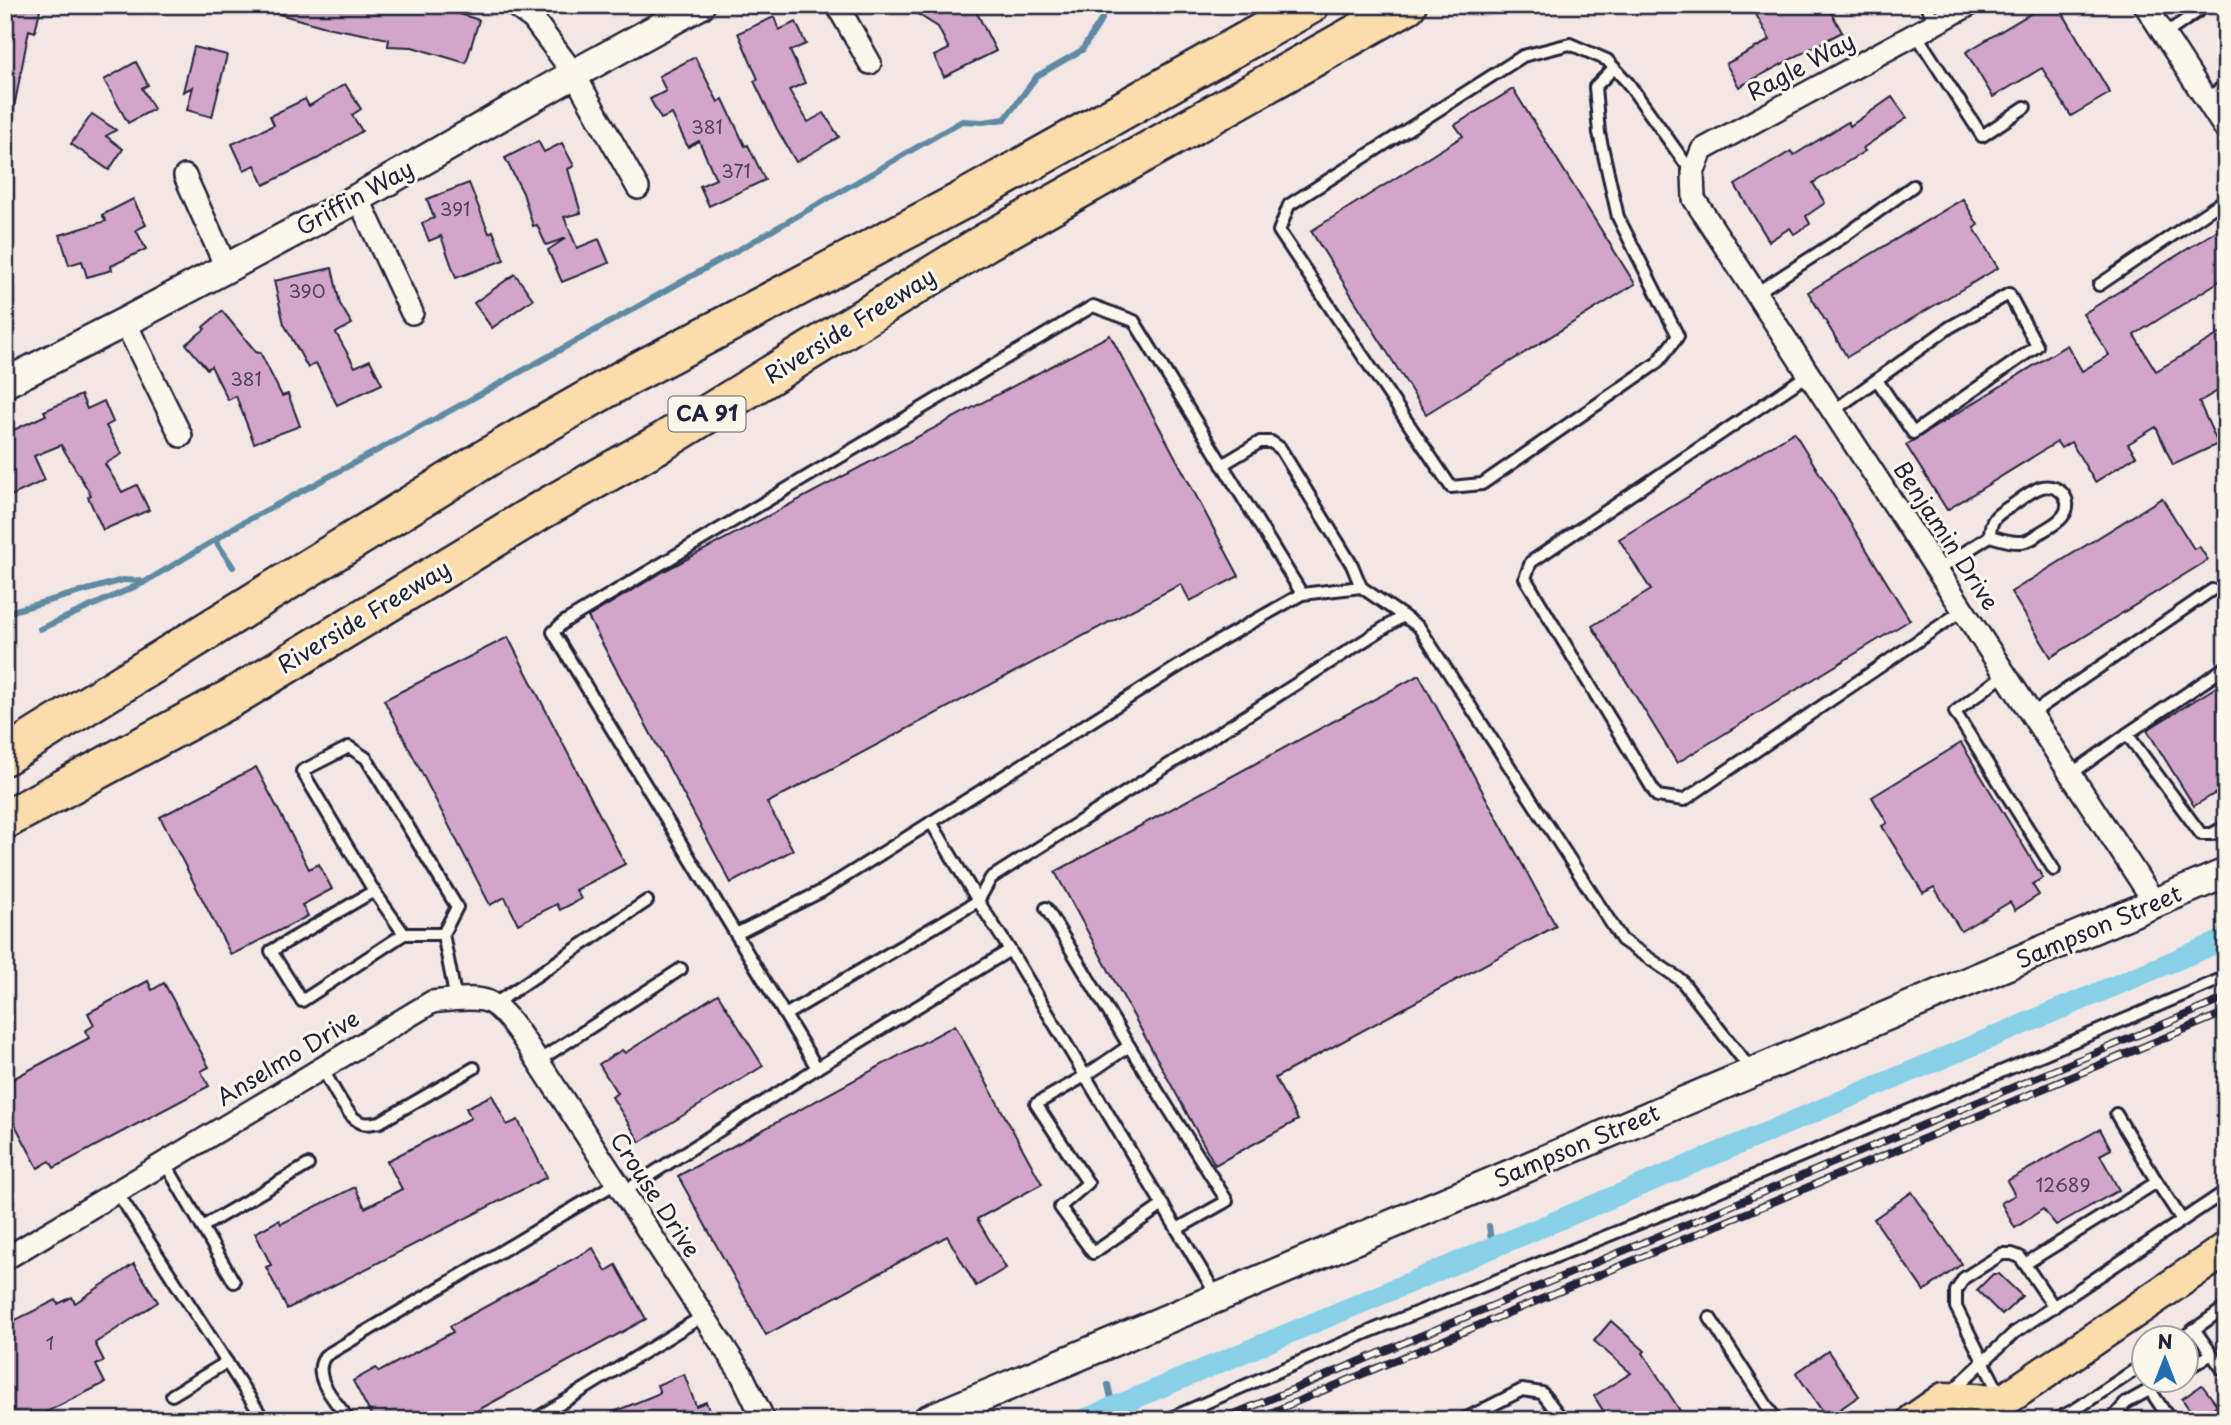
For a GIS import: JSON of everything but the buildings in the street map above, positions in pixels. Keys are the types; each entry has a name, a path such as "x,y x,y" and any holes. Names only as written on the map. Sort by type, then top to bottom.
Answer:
{"highway":[{"path":"5,756 501,449 625,377 963,200 1310,5"},
{"name":"Riverside Freeway","path":"5,820 233,697 538,512 662,442 986,242 1407,5"},
{"path":"5,845 233,697"}],"main road":[{"path":"1914,1420 1944,1399 2005,1414 2226,1249"}],"street":[{"path":"514,5 533,19 574,74 638,188"},
{"name":"Griffin Way","path":"5,383 358,198 700,5"},
{"path":"837,5 870,63"},
{"name":"Ragle Way","path":"1693,174 1702,150 1916,34 1931,14 1969,5"},
{"path":"2145,5 2226,130"},
{"name":"Benjamin Drive","path":"1693,174 1694,199 2155,903"},
{"path":"185,176 226,267"},
{"path":"358,198 412,313"},
{"path":"125,322 181,436"},
{"name":"Sampson Street","path":"927,1420 2226,873"},
{"name":"Anselmo Drive","path":"5,1259 432,1002 486,1000 493,1005"},
{"name":"Crouse Drive","path":"493,1005 502,1012 538,1061 742,1375 764,1420"}],"lane":[{"path":"2164,35 2207,5"},
{"path":"1916,34 1982,136 2025,107"},
{"path":"1614,68 1595,87 1599,133 1618,217 1678,336 1657,363 1482,484 1451,487 1279,231 1289,205 1523,56 1570,44 1607,60 1628,83 1693,174"},
{"path":"2206,99 2226,85"},
{"path":"1756,293 1843,237 1913,186"},
{"path":"2099,285 2226,199"},
{"path":"1833,411 1951,327 2009,294 2037,346 1913,433 1877,380"},
{"path":"817,1068 553,632 576,615 1093,306 1134,321 1302,594"},
{"path":"1808,374 1531,562 1525,578 1657,796 1684,800 1963,610"},
{"path":"1222,465 1260,442 1265,441 1280,448 1352,565 1361,587 1419,627 1622,940 1681,980 1753,1072"},
{"path":"1937,570 1990,536 2013,542 2029,541 2062,518 2067,502 2064,493 2055,487 2036,489 1995,517 1990,525 1990,536"},
{"path":"736,934 822,891 1217,642 1302,594 1361,587"},
{"path":"2031,714 2212,590"},
{"path":"785,1015 978,901 991,878 1403,616"},
{"path":"2071,774 2226,667"},
{"path":"2005,674 1955,712 2054,870"},
{"path":"2127,734 2201,834 2212,834 2226,826"},
{"path":"404,934 374,891 302,771 349,747 366,758 457,907 443,934 456,1000"},
{"path":"931,822 1218,1297"},
{"path":"374,891 271,951 302,1001 404,934 443,934"},
{"path":"493,1005 647,901"},
{"path":"1046,908 1227,1201 1177,1229"},
{"path":"349,1420 322,1381 320,1363 325,1356 619,1188 1010,950"},
{"path":"538,1061 681,969"},
{"path":"1166,1420 1371,1331 1699,1199 2226,977"},
{"path":"1129,1046 1085,1076 1036,1104 1088,1183 1060,1207 1093,1253 1163,1205"},
{"path":"322,1068 351,1114 358,1122 369,1124 380,1122 474,1068"},
{"path":"2116,1114 2182,1220"},
{"path":"165,1163 234,1282"},
{"path":"202,1227 307,1165"},
{"path":"2025,1264 2157,1182"},
{"path":"1944,1399 2014,1333 2226,1191"},
{"path":"117,1192 264,1420"},
{"path":"2005,1414 1984,1363 1956,1307 1956,1291 1964,1278 2002,1254 2012,1254 2021,1257 2054,1307"},
{"path":"2200,1325 2226,1307"},
{"path":"534,1420 703,1316"},
{"path":"1710,1318 1776,1420"},
{"path":"2200,1337 2226,1374"},
{"path":"2200,1360 2212,1353"},
{"path":"172,1395 227,1362"},
{"path":"2055,1420 2130,1373"},
{"path":"1462,1420 1522,1390 1542,1392 1563,1420"},
{"path":"2111,1420 2126,1403 2143,1394"},
{"path":"2153,1394 2170,1420"}],"waterway":[{"path":"233,567 215,540 233,528 600,328 962,121 1005,119 1037,76 1082,50 1102,19"},
{"path":"5,613 123,580 143,583 215,540"},
{"path":"40,629 143,583"},
{"path":"1083,1420 2226,939"},
{"path":"1489,1226 1492,1248"},
{"path":"1108,1385 1113,1407"}],"railway":[{"path":"1220,1420 2226,998"},
{"path":"1253,1420 2226,1012"}]}
